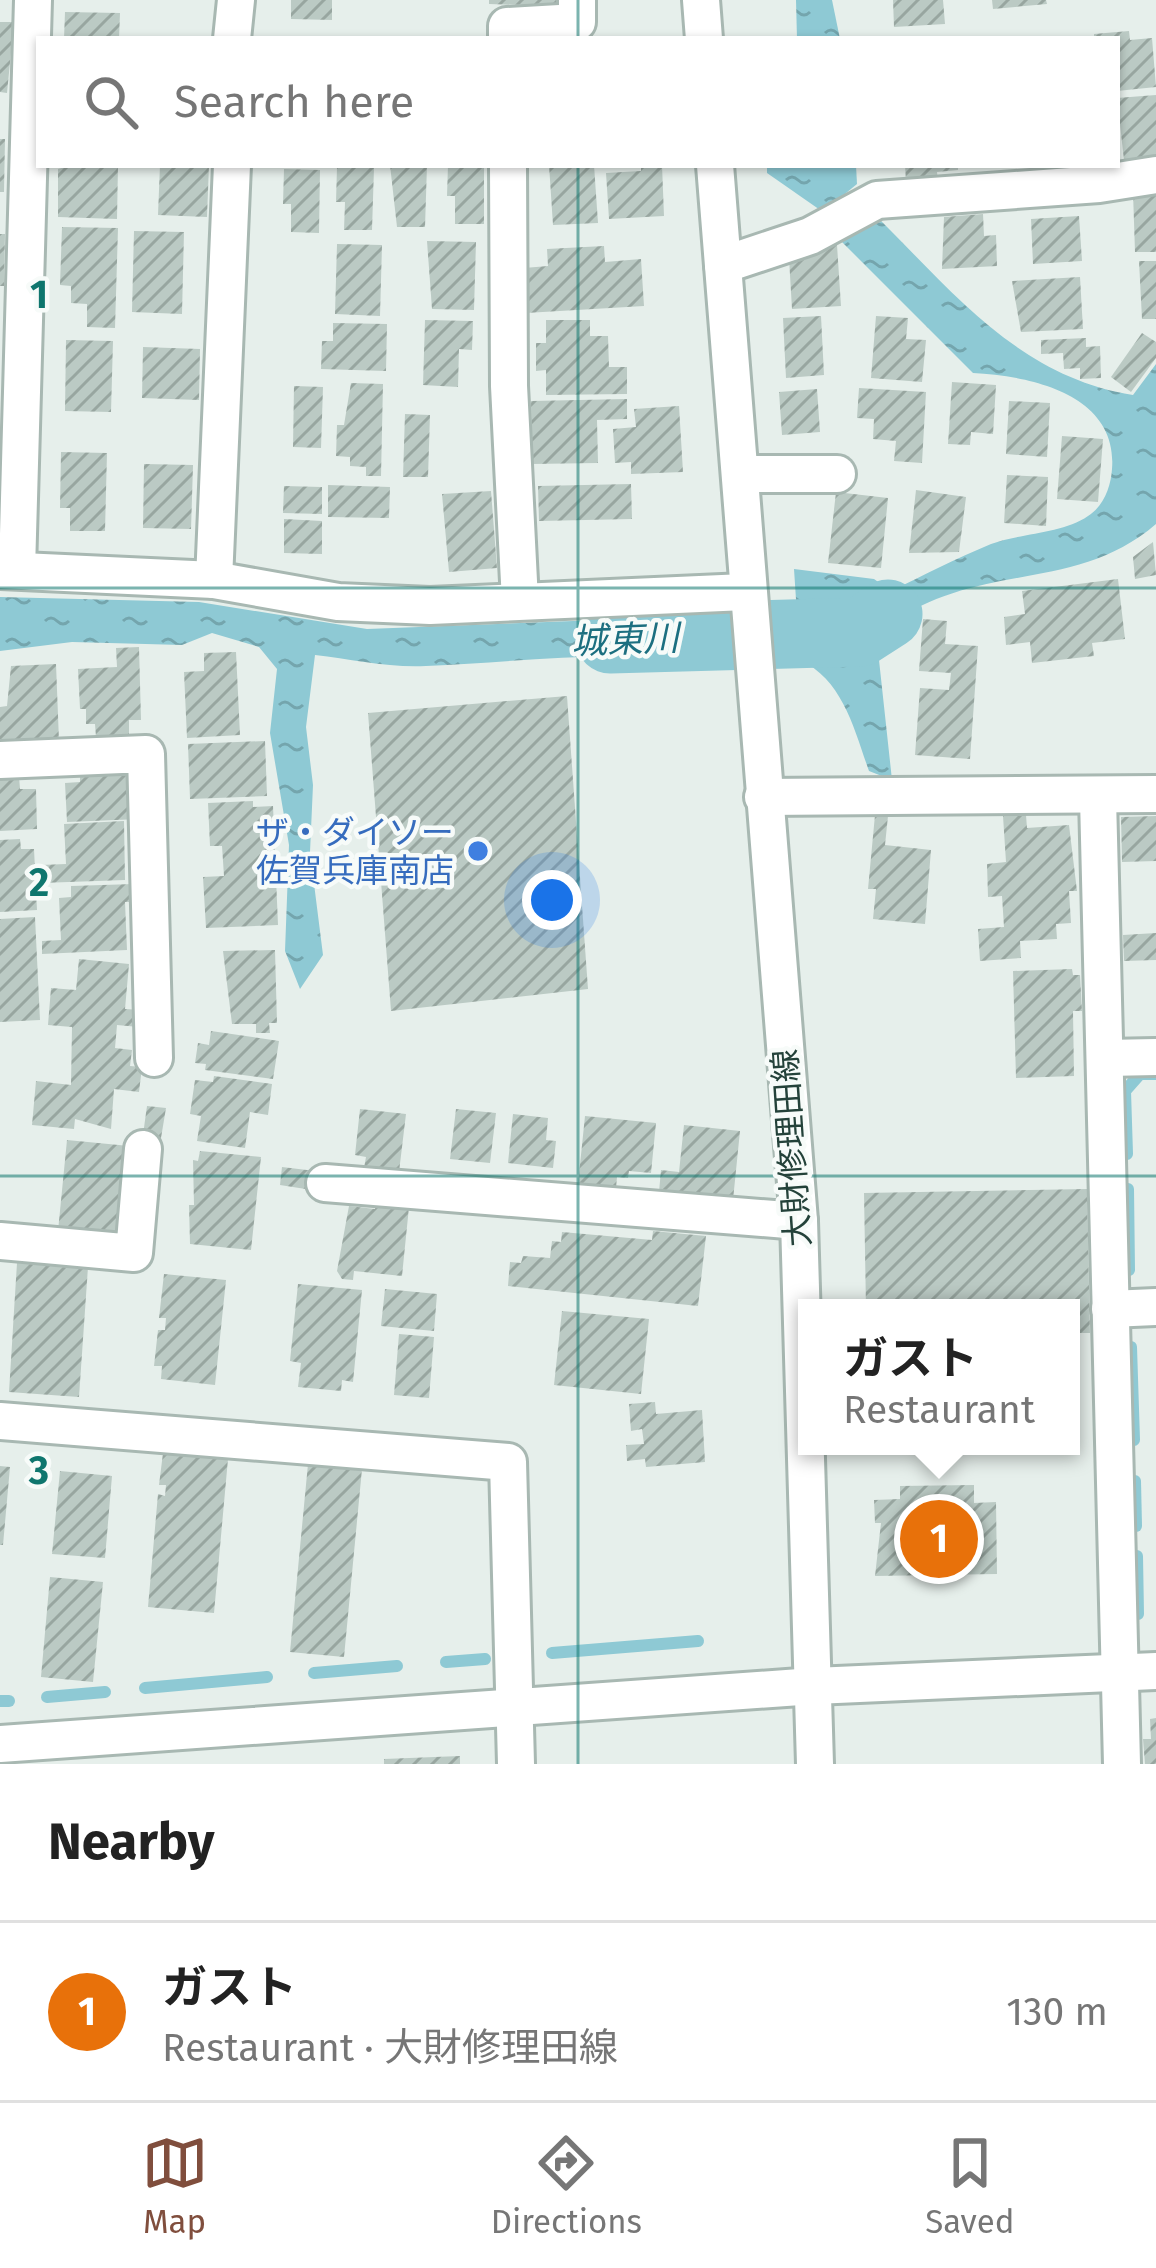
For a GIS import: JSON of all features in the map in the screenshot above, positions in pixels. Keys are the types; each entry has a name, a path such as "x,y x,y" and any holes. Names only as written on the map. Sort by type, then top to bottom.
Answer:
{"street":[{"path":"33,0 8,570 214,580 338,602 430,606 746,592 715,168"},
{"path":"232,36 236,0"},
{"path":"507,36 507,26 577,22 578,0"},
{"path":"701,0 704,36"},
{"path":"214,580 232,168"},
{"path":"508,168 509,386 520,601"},
{"path":"723,265 810,236 877,200 1099,184 1156,175"},
{"path":"740,474 837,474"},
{"name":"大財修理田線","path":"746,592 802,1299"},
{"path":"0,760 146,754 154,1058"},
{"path":"763,797 1156,794"},
{"path":"1098,798 1122,1764"},
{"path":"1106,1058 1156,1057"},
{"path":"0,1241 134,1252 143,1149"},
{"path":"326,1183 799,1221"},
{"path":"1110,1309 1156,1307"},
{"path":"0,1420 508,1462 516,1764"},
{"name":"大財修理田線","path":"807,1455 815,1764"},
{"path":"0,1744 814,1686 1156,1671"}],"water":[{"path":"796,0 832,0 839,36 797,36"},
{"path":"767,168 856,168 857,184 823,212 767,173"},
{"path":"871,211 988,325 1054,369 1091,385 1133,395 1156,364 1156,524 1125,546 1093,560 956,592 888,626 879,660 892,780 869,771 837,693 800,660 794,569 874,579 891,591 991,544 1078,522 1102,501 1112,469 1110,444 1101,423 1086,407 1044,385 973,373 836,236"},
{"path":"0,597 199,602 367,629 677,617 706,623 706,662 601,656 412,666 315,655 306,727 313,785 310,852 323,955 300,989 285,951 289,845 270,733 277,669 259,647 212,633 182,645 72,642 0,651"}],"building":[{"path":"291,0 332,0 332,20 291,19"},
{"path":"489,0 556,0 556,6 489,4"},
{"path":"893,0 943,0 945,24 894,27"},
{"path":"992,0 1046,0 1047,4 993,9"},
{"path":"65,12 120,13 119,36 64,36"},
{"path":"0,22 14,22 7,93 0,92"},
{"path":"1129,31 1130,40 1152,38 1156,87 1120,91 1120,36 1094,34"},
{"path":"1156,95 1156,157 1124,160 1120,98"},
{"path":"0,139 5,139 4,192 0,192"},
{"path":"118,168 117,219 58,217 58,169"},
{"path":"160,168 209,168 207,217 158,215"},
{"path":"337,168 374,168 372,230 344,230 345,202 336,202"},
{"path":"390,168 427,168 425,227 397,227"},
{"path":"448,168 484,168 484,224 455,224 455,196 447,196"},
{"path":"549,168 594,168 598,223 553,225"},
{"path":"662,168 664,216 609,219 606,173"},
{"path":"905,168 958,168 937,172 938,181 906,182"},
{"path":"284,169 320,170 319,233 291,232 291,204 283,204"},
{"path":"1156,191 1156,252 1135,252 1133,192"},
{"path":"983,214 984,236 996,235 997,266 942,269 944,217"},
{"path":"1079,216 1082,261 1033,264 1031,219"},
{"path":"62,227 118,228 115,328 87,327 87,304 71,303 71,286 60,285"},
{"path":"134,231 184,232 182,314 132,312"},
{"path":"0,234 5,234 4,286 0,286"},
{"path":"427,241 476,242 474,310 432,309"},
{"path":"337,244 382,245 380,316 335,314"},
{"path":"837,245 841,306 792,309 789,258 812,257 811,247"},
{"path":"604,246 605,262 641,259 644,306 526,313 524,268 548,266 547,249"},
{"path":"1139,261 1156,261 1156,319 1142,319"},
{"path":"1080,277 1083,329 1021,332 1012,281"},
{"path":"821,316 824,375 786,378 783,318"},
{"path":"876,316 908,318 906,339 926,340 922,382 871,378"},
{"path":"425,320 473,321 472,350 459,349 458,387 423,385"},
{"path":"546,320 590,320 590,336 608,336 609,367 627,367 627,394 546,395 546,370 536,371 536,343 546,343"},
{"path":"333,323 387,324 386,371 321,369 322,341 333,341"},
{"path":"1142,333 1156,342 1156,358 1131,392 1111,377"},
{"path":"1086,338 1086,347 1100,346 1101,378 1080,379 1080,368 1064,369 1063,353 1041,354 1041,340"},
{"path":"66,340 113,341 111,412 65,411"},
{"path":"143,347 200,349 199,400 142,398"},
{"path":"952,382 996,385 993,434 971,432 970,445 948,444"},
{"path":"351,383 383,384 381,476 366,476 366,467 350,466 350,457 336,456 337,425 344,425"},
{"path":"294,386 323,387 321,448 293,447"},
{"path":"859,388 926,392 922,463 894,461 896,441 873,439 874,419 857,418"},
{"path":"817,389 820,432 782,435 779,392"},
{"path":"627,399 627,419 597,420 598,463 532,464 531,401"},
{"path":"1009,401 1050,403 1047,457 1006,454"},
{"path":"679,406 683,472 631,474 631,462 615,463 613,429 636,427 634,409"},
{"path":"405,414 430,415 428,477 403,477"},
{"path":"1062,436 1103,439 1098,502 1057,499"},
{"path":"61,452 107,453 105,531 70,531 70,508 60,508"},
{"path":"144,464 193,465 191,529 143,528"},
{"path":"1007,475 1048,477 1046,526 1004,523"},
{"path":"631,484 632,519 539,521 538,486"},
{"path":"328,485 390,487 389,518 328,517"},
{"path":"284,486 322,487 322,514 283,513"},
{"path":"916,490 966,497 959,552 909,553"},
{"path":"491,491 497,568 449,572 442,494"},
{"path":"836,492 888,498 881,568 828,563"},
{"path":"284,519 322,521 322,554 284,553"},
{"path":"1153,542 1156,575 1135,579 1133,557"},
{"path":"1118,579 1125,639 1092,643 1094,656 1032,663 1030,642 1006,645 1004,617 1025,614 1022,591"},
{"path":"923,619 947,621 945,644 978,646 970,759 915,755 920,688 949,690 951,673 919,671"},
{"path":"139,647 141,720 129,720 129,736 96,737 95,724 86,724 86,709 80,709 78,669 117,667 116,648"},
{"path":"236,652 240,735 187,738 184,672 204,671 204,653"},
{"path":"56,664 59,741 0,743 0,707 7,706 11,666"},
{"name":"ザ・ダイソー 佐賀兵庫南店","path":"567,696 588,989 391,1011 368,713"},
{"path":"265,741 267,796 190,799 188,744"},
{"path":"138,770 140,819 67,822 65,783 80,782 80,772"},
{"path":"0,776 19,776 20,789 36,789 37,829 0,831"},
{"path":"253,801 253,807 273,806 278,925 206,928 203,877 224,876 222,846 210,846 208,803"},
{"path":"875,815 888,816 885,845 931,850 925,924 873,919 876,889 868,889"},
{"path":"1026,815 1027,828 1069,825 1077,891 1069,891 1071,923 1056,924 1057,939 1020,941 1021,958 980,961 978,929 1004,927 1002,896 988,897 987,864 1006,862 1003,816"},
{"path":"1156,816 1156,861 1122,862 1121,817"},
{"path":"124,821 125,880 41,883 41,865 66,864 64,824"},
{"path":"20,839 21,849 34,849 37,910 0,912 0,840"},
{"path":"134,884 135,902 125,902 127,950 42,954 42,941 61,940 59,898 71,897 71,886"},
{"path":"35,917 40,1020 0,1022 0,919"},
{"path":"1156,933 1156,960 1124,961 1123,935"},
{"path":"275,950 277,1023 269,1023 270,1033 256,1033 256,1024 232,1024 223,951"},
{"path":"79,959 129,964 125,1009 141,1010 139,1027 117,1025 115,1048 132,1050 130,1066 142,1067 139,1092 114,1089 111,1129 75,1119 74,1129 32,1125 36,1081 71,1085 72,1027 48,1025 51,988 76,990"},
{"path":"1072,969 1073,975 1080,975 1082,1011 1073,1011 1074,1076 1016,1078 1013,971"},
{"path":"211,1031 279,1041 273,1079 205,1070 206,1064 195,1063 198,1043 209,1045"},
{"path":"214,1076 272,1084 268,1115 250,1112 245,1148 197,1141 201,1116 190,1114 195,1080 213,1082"},
{"path":"147,1106 166,1108 160,1144 142,1142"},
{"path":"360,1109 406,1114 399,1172 364,1168 366,1157 355,1155"},
{"path":"456,1109 496,1113 490,1163 450,1159"},
{"path":"513,1114 548,1118 546,1140 556,1141 553,1168 508,1163"},
{"path":"585,1116 656,1123 651,1173 629,1171 628,1178 617,1177 616,1188 578,1184"},
{"path":"684,1125 740,1131 733,1200 659,1192 661,1170 679,1172"},
{"path":"67,1140 129,1146 120,1237 58,1231"},
{"path":"200,1151 261,1157 251,1250 190,1244 193,1160 198,1161"},
{"path":"282,1167 315,1171 312,1190 280,1185"},
{"path":"1087,1189 1090,1333 1080,1333 1080,1299 866,1299 864,1193"},
{"path":"376,1204 409,1207 402,1276 354,1271 353,1280 342,1279 337,1271 349,1206 375,1209"},
{"path":"653,1231 706,1236 698,1306 508,1286 510,1262 521,1263 523,1256 550,1258 552,1241 561,1242 562,1232 652,1240"},
{"path":"17,1263 88,1267 79,1397 9,1392"},
{"path":"164,1274 226,1280 215,1385 161,1379 162,1366 154,1366 158,1330 165,1330 166,1318 159,1318"},
{"path":"298,1284 362,1290 353,1382 342,1380 341,1391 298,1387 301,1363 290,1361"},
{"path":"385,1289 437,1294 434,1331 381,1326"},
{"path":"562,1311 649,1319 641,1394 554,1385"},
{"path":"399,1334 434,1337 429,1398 394,1395"},
{"path":"655,1402 656,1414 702,1410 705,1462 646,1467 645,1459 627,1461 626,1445 644,1444 642,1429 631,1431 629,1404"},
{"path":"163,1453 228,1459 214,1613 148,1607 158,1494 165,1496 166,1485 159,1485"},
{"path":"308,1464 362,1469 344,1657 290,1652"},
{"path":"0,1466 10,1467 3,1545 0,1545"},
{"path":"60,1471 112,1476 105,1558 52,1554"},
{"path":"974,1485 974,1503 996,1502 997,1574 875,1576 881,1523 875,1523 874,1500 900,1499 900,1486"},
{"path":"50,1577 103,1582 93,1682 41,1677"},
{"path":"1156,1718 1156,1764 1145,1764 1143,1739 1151,1739 1150,1719"},
{"path":"460,1756 460,1764 384,1764 384,1759"}],"waterway":[{"name":"城東川","path":"610,639 860,632 888,614"},
{"path":"1127,1154 1125,1091 1140,1074 1155,1074"},
{"path":"1128,1189 1129,1270"},
{"path":"1131,1347 1134,1440"},
{"path":"1135,1481 1136,1526"},
{"path":"1137,1556 1138,1614"},
{"path":"552,1653 698,1641"},
{"path":"446,1662 485,1659"},
{"path":"314,1673 397,1666"},
{"path":"145,1688 267,1677"},
{"path":"47,1697 105,1692"},
{"path":"0,1701 9,1701"}],"place":[{"name":"ザ・ダイソー 佐賀兵庫南店","path":"478,851"},
{"name":"ガスト","path":"939,1539"}]}
